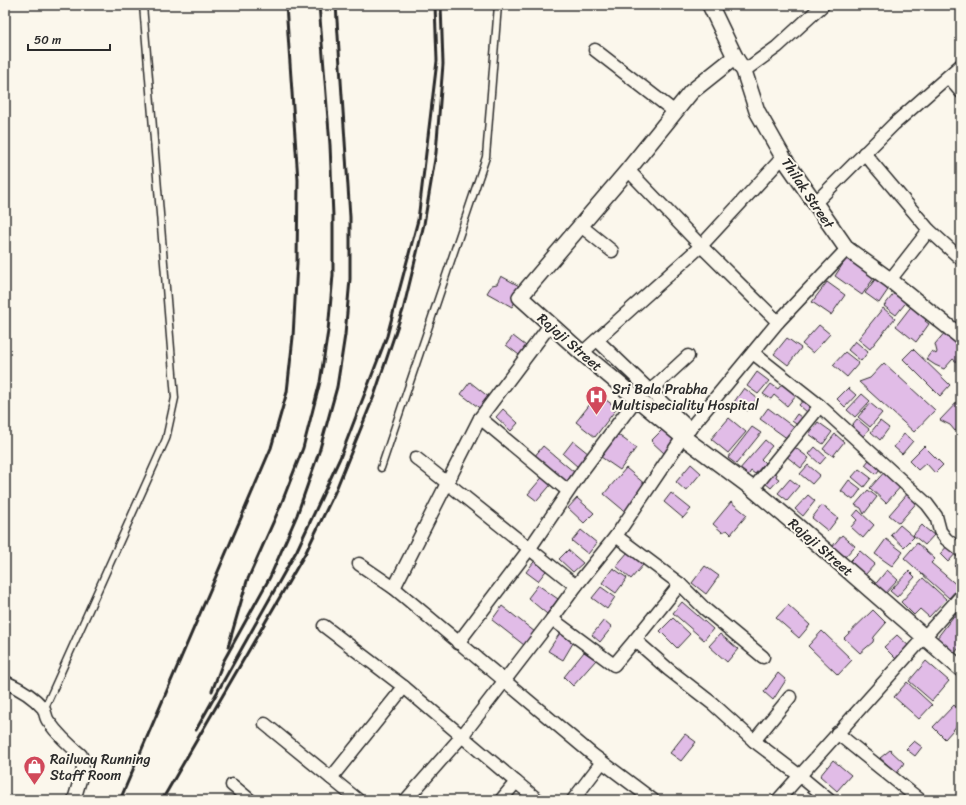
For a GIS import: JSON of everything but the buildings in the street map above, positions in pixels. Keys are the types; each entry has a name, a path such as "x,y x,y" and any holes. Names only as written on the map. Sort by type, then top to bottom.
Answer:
{"street":[{"name":"Thilak Street","path":"710,5 735,57 744,71 757,111 783,157 814,204 847,248 890,280 961,337"},
{"path":"744,71 777,47 823,5"},
{"path":"595,50 675,112"},
{"name":"Rajaji Street","path":"735,57 691,92 628,170 520,297 582,353 643,395 796,525 961,669"},
{"path":"814,204 894,124 961,65"},
{"path":"948,77 961,92"},
{"path":"864,153 929,230 961,259"},
{"path":"582,353 701,246 783,157"},
{"path":"628,170 701,246 778,322"},
{"path":"581,226 612,251"},
{"path":"890,280 929,230"},
{"path":"406,800 462,736 505,681 576,586 616,536 687,433 778,322 847,248"},
{"path":"394,588 480,418 550,324"},
{"path":"597,340 643,395"},
{"path":"753,353 820,406 927,504 936,516 940,531 946,539 961,552"},
{"path":"458,642 530,548 568,491 643,395 688,356"},
{"path":"753,489 820,406"},
{"path":"480,418 568,491"},
{"path":"416,458 576,586"},
{"path":"616,536 680,584 705,609 763,657"},
{"path":"359,564 394,588 602,762 653,800"},
{"path":"552,619 614,665 680,584"},
{"path":"778,800 836,733 961,596"},
{"path":"324,626 404,687 538,800"},
{"path":"635,640 668,670 713,704 754,741 829,800"},
{"path":"5,682 17,687 35,700 44,710 47,720 56,731 81,756 83,770 74,800"},
{"path":"331,778 404,687"},
{"path":"754,741 790,696"},
{"path":"265,724 358,800"},
{"path":"836,733 920,800"},
{"path":"573,800 602,762"},
{"path":"501,800 516,782"},
{"path":"232,785 250,800"}],"lane":[{"path":"44,710 166,439 175,398 143,5"},
{"path":"381,468 486,157 498,5"}],"railway":[{"path":"120,800 271,448 287,392 293,337 297,263 298,180 286,5"},
{"path":"228,647 247,581 280,507 303,448 320,382 328,331 333,275 333,216 330,145 319,5"},
{"path":"212,691 223,662 270,577 297,515 319,452 337,387 345,335 350,279 350,217 336,5"},
{"path":"196,730 297,550 340,458 387,336 418,220 437,61 435,5"},
{"path":"162,800 306,552 335,492 374,396 403,310 424,224 436,153 443,64 441,5"}],"place":[{"name":"Sri Bala Prabha Multispeciality Hospital","path":"597,416"},
{"name":"Railway Running Staff Room","path":"34,786"}]}
